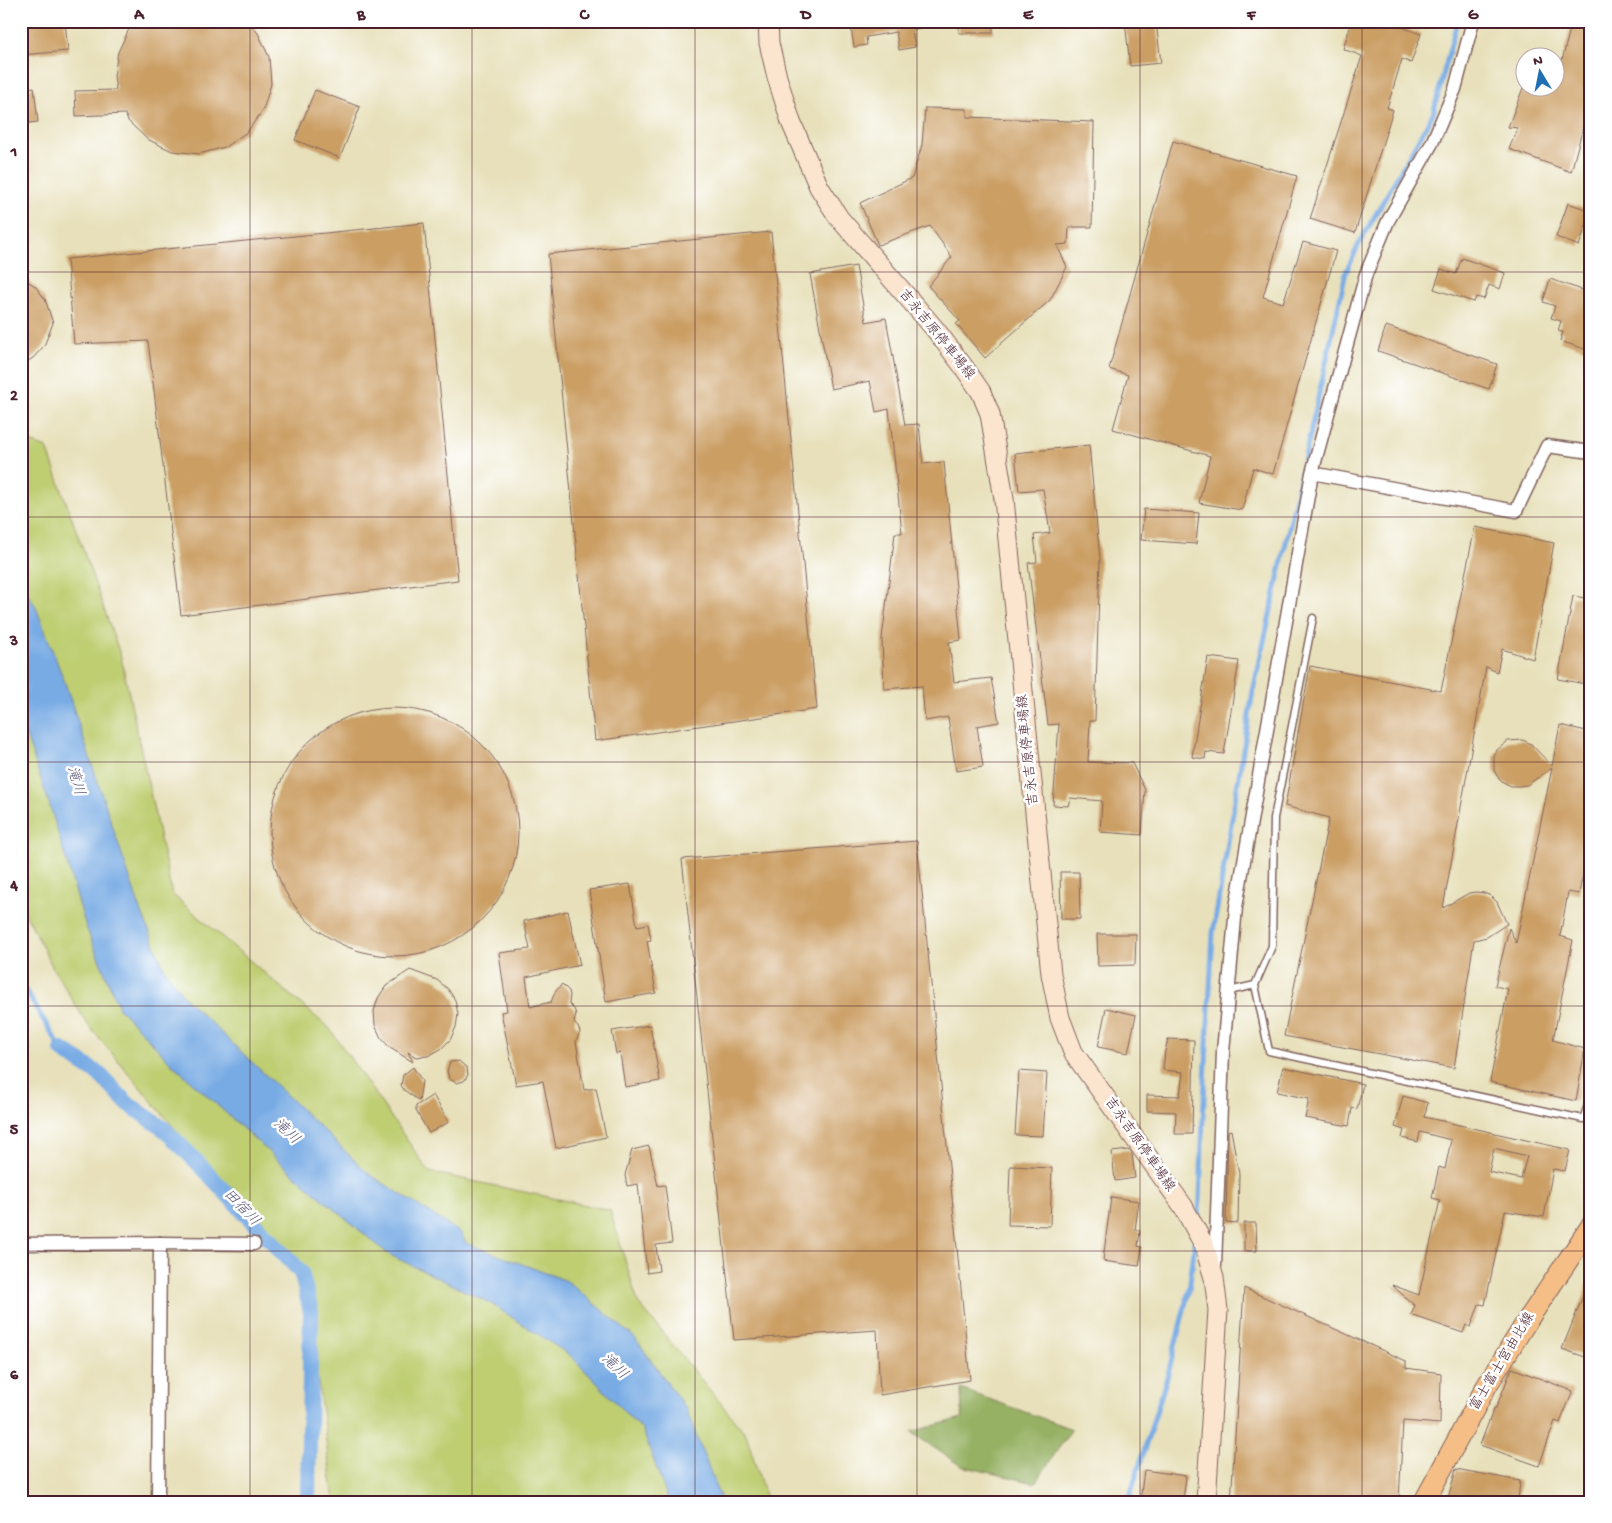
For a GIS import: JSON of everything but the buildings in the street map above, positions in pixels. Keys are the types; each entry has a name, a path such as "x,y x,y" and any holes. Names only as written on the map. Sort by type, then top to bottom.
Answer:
{"main road":[{"name":"吉永吉原停車場線","path":"768,21 769,43 779,86 791,122 819,187 838,218 935,329 963,366 980,392 990,414 1004,499 1051,974 1060,1018 1073,1052 1182,1206 1204,1245 1214,1278 1218,1310 1206,1502"},
{"name":"富士富士宮由比線","path":"1424,1502 1486,1387 1527,1321 1591,1226"}],"street":[{"path":"1214,1278 1223,1052 1236,908 1312,473 1366,274 1388,221 1432,143 1455,89 1473,21"},
{"path":"1312,473 1516,511 1547,446 1591,452"},
{"path":"158,1502 160,1243"},
{"path":"21,1244 254,1244"}],"lane":[{"path":"1313,618 1274,818 1272,946 1255,985 1270,1051 1583,1119 1591,1097"},
{"path":"1229,991 1255,985"}],"green space":[{"path":"21,439 47,448 121,657 172,894 330,1029 429,1172 610,1210 638,1303 746,1434 767,1502 334,1501 306,1292 253,1222 88,1025 54,970 21,904"},
{"path":"961,1389 1072,1429 1035,1483 961,1466 911,1432 962,1418"}],"water":[{"name":"滝川","path":"21,584 35,605 65,683 138,903 164,968 185,998 369,1174 461,1233 466,1243 567,1281 635,1338 686,1409 722,1502 669,1502 643,1431 571,1356 490,1303 388,1254 293,1174 171,1063 119,1008 86,927 49,803 21,721"}],"waterway":[{"path":"1198,1221 1213,933 1253,691 1346,272 1360,242 1433,114 1457,21"},
{"name":"田宿川","path":"21,983 62,1050"},
{"name":"田宿川","path":"62,1050 99,1074 127,1103 164,1129 301,1272 311,1311 308,1502"},
{"path":"1128,1502 1168,1374 1189,1290 1195,1242"}]}
